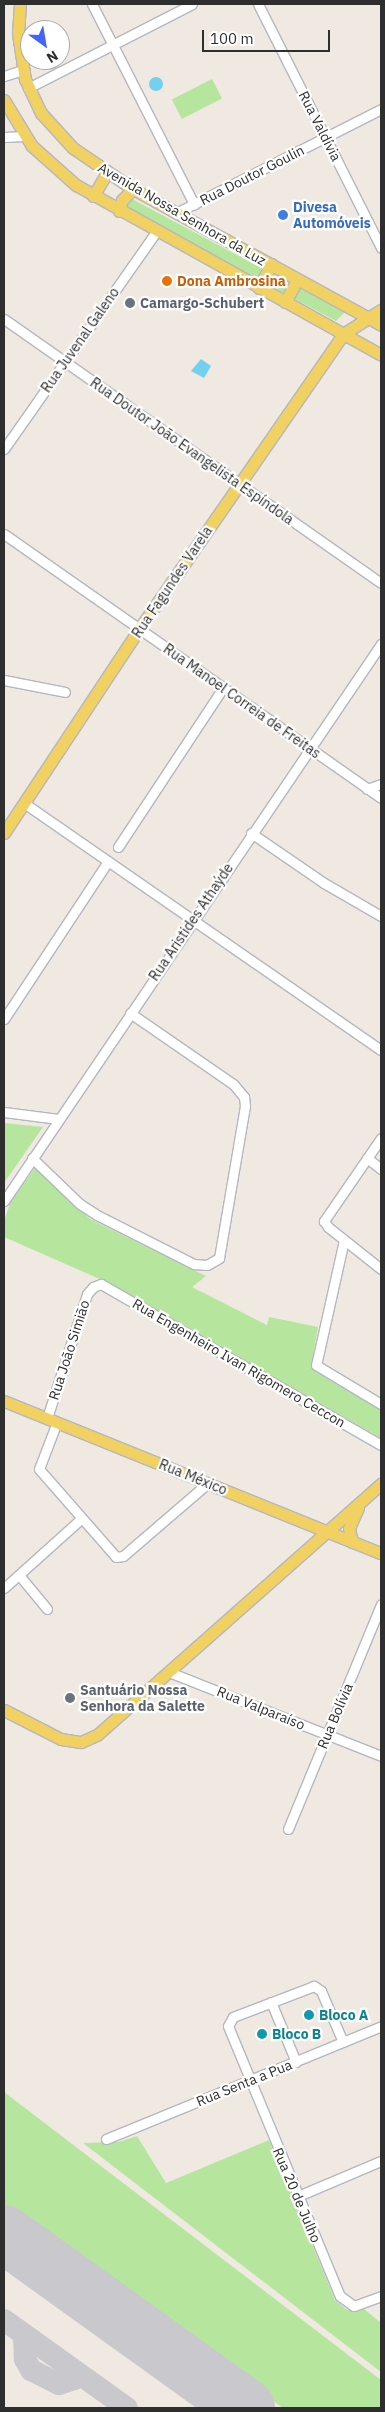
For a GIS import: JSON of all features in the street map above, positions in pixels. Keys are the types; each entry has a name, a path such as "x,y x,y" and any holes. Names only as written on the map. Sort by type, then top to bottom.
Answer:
{"main road":[{"name":"Avenida Nossa Senhora da Luz","path":"20,4 18,34 20,52"},
{"name":"Avenida Nossa Senhora da Luz","path":"22,70 28,88 41,113 62,138 107,173 176,213 381,325"},
{"name":"Avenida Nossa Senhora da Luz","path":"4,105 24,136 52,167 93,196 381,355"},
{"path":"93,196 107,173"},
{"path":"120,212 122,200 133,189"},
{"path":"259,288 271,264"},
{"path":"285,302 298,279"},
{"path":"343,334 381,310"},
{"name":"Rua Fagundes Varela","path":"4,834 139,629 343,334"},
{"name":"Rua México","path":"4,1401 381,1553"},
{"path":"4,1710 61,1739 81,1742 105,1729 381,1484"},
{"path":"352,1542 350,1523 361,1502"}],"street":[{"path":"92,4 194,204"},
{"path":"28,88 192,4"},
{"name":"Rua Valdívia","path":"258,4 381,248"},
{"path":"4,76 22,70"},
{"name":"Rua Doutor Goulin","path":"176,213 381,109"},
{"path":"4,137 24,136"},
{"name":"Rua Juvenal Galeno","path":"4,449 156,232"},
{"name":"Rua Doutor João Evangelista Espíndola","path":"4,318 381,583"},
{"name":"Rua Manoel Correia de Freitas","path":"4,534 381,798"},
{"name":"Rua Aristides Athaýde","path":"4,1201 308,748 381,644"},
{"path":"4,680 65,692"},
{"path":"118,846 223,688"},
{"path":"368,789 381,784"},
{"path":"24,804 381,1050"},
{"path":"251,833 330,887 381,916"},
{"path":"4,1019 108,862"},
{"path":"32,1158 80,1204 97,1215 194,1264 207,1265 219,1258 245,1106 244,1098 233,1084 130,1013"},
{"path":"4,1112 59,1119"},
{"path":"381,1138 324,1221 344,1240 381,1268"},
{"path":"367,1158 381,1169"},
{"path":"344,1240 316,1365 381,1404"},
{"name":"Rua João Simião","path":"80,1518 39,1469 87,1294 96,1285"},
{"name":"Rua Engenheiro Ivan Rigomero Ceccon","path":"96,1285 104,1286 381,1444"},
{"path":"4,1588 80,1518 112,1555 120,1557 208,1483"},
{"path":"19,1575 47,1609"},
{"name":"Rua Bolívia","path":"288,1829 381,1604"},
{"name":"Rua Valparaíso","path":"169,1672 381,1756"},
{"path":"296,2062 271,2002 309,1986 318,1987 343,2042"},
{"name":"Rua 20 de Julho","path":"271,2002 228,2022 250,2081 340,2296 350,2305 358,2305 381,2296"},
{"name":"Rua Senta a Pua","path":"106,2139 381,2026"},
{"path":"298,2196 381,2161"}],"green space":[{"path":"212,79 222,99 182,119 172,99"},
{"path":"132,199 345,312 336,321 126,208"},
{"path":"4,1123 43,1127 4,1183"},
{"path":"35,1168 90,1219 206,1276 192,1287 267,1325 269,1317 318,1327 311,1366 381,1410 381,1438 102,1280 4,1237 4,1221 11,1201"},
{"path":"4,2092 381,2380 381,2408 283,2408 4,2205"},
{"path":"137,2136 166,2183 269,2140 335,2300 347,2310 363,2308 381,2323 381,2372 83,2143 119,2142"}],"water":[{"path":"153,77 159,77 163,84 159,91 153,91 149,87 149,81"},
{"path":"201,359 211,366 204,378 191,371"}],"taxiway":[{"path":"4,2320 127,2408"},
{"path":"24,2335 25,2359 31,2370 59,2384 74,2379 72,2369"}],"runway":[{"path":"4,2234 246,2408"}],"place":[{"name":"Divesa Automóveis","path":"283,215"},
{"name":"Dona Ambrosina","path":"167,281"},
{"name":"Camargo-Schubert","path":"130,303"},
{"name":"Santuário Nossa Senhora da Salette","path":"70,1698"},
{"name":"Bloco A","path":"309,2015"},
{"name":"Bloco B","path":"262,2034"}]}
